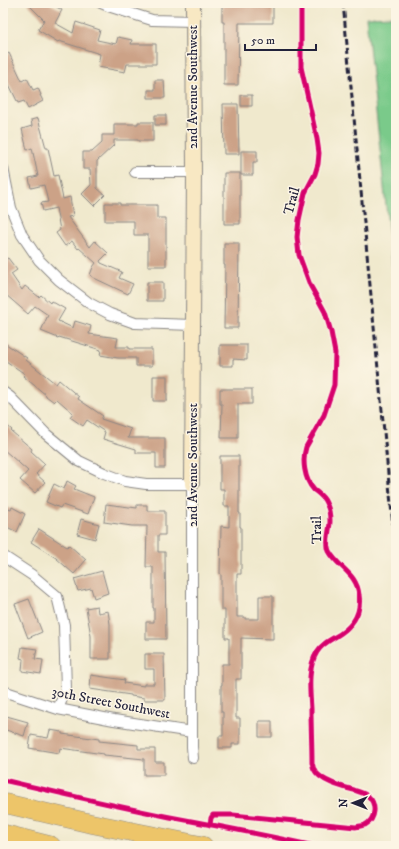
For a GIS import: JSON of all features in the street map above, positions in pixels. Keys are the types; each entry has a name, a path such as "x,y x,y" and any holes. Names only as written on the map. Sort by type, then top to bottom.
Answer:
{"highway":[{"path":"3,803 203,846"},
{"path":"3,834 50,846"}],"street":[{"path":"101,3 152,20 193,21"},
{"name":"2nd Avenue Southwest","path":"193,3 193,758"},
{"path":"3,168 11,208 22,235 39,260 59,280 89,303 110,314 135,324 193,325"},
{"path":"135,172 194,172"},
{"path":"3,392 10,397 46,434 79,461 104,473 125,480 146,484 192,484"},
{"path":"3,556 32,575 57,596 64,624 66,689 58,709"},
{"name":"30th Street Southwest","path":"3,691 58,709 114,720 192,732"}],"green space":[{"path":"396,16 396,301 366,17"}],"building":[{"path":"27,3 49,3 62,10 55,23 73,33 76,22 100,30 97,40 116,44 118,37 132,40 131,44 156,44 156,64 127,64 125,72 98,67 100,54 59,41 58,42 38,30 44,20"},
{"path":"222,3 240,3 240,5 273,5 273,23 239,23 238,85 224,85 224,22 222,22"},
{"path":"9,53 22,81 27,78 33,90 38,88 41,95 43,101 28,109 24,101 18,103 3,72 3,56"},
{"path":"155,80 164,80 165,98 148,98 148,90 155,90"},
{"path":"241,95 252,95 252,106 241,106"},
{"path":"223,104 238,104 239,154 224,154"},
{"path":"155,115 166,115 166,125 155,125"},
{"path":"38,118 46,148 48,148 54,176 58,175 63,199 70,197 73,216 68,217 90,247 95,241 108,253 100,261 101,263 122,272 119,278 133,284 128,294 90,275 96,263 79,248 78,249 72,241 65,246 56,233 60,230 56,208 43,211 41,203 48,202 44,185 31,188 29,178 38,176 32,148 27,150 22,129 32,126 31,120"},
{"path":"138,122 153,122 153,141 114,140 114,145 97,161 97,188 105,195 94,206 82,194 91,185 90,169 83,169 83,152 92,152 102,143 102,135 114,135 114,124 138,124"},
{"path":"241,151 257,151 257,162 253,162 253,175 241,175"},
{"path":"224,173 240,173 240,224 224,224"},
{"path":"105,203 120,203 120,205 157,205 157,218 166,218 166,266 148,266 148,235 134,235 134,221 105,221"},
{"path":"224,243 239,243 238,328 224,328"},
{"path":"8,258 17,270 11,274 22,290 25,286 39,297 41,295 50,303 51,301 65,309 58,321 73,328 75,321 91,326 89,334 118,338 116,347 129,347 129,349 152,349 152,366 136,366 136,358 118,358 100,355 101,350 59,337 58,338 41,331 48,315 35,306 28,314 3,291 3,261"},
{"path":"147,282 163,282 163,301 147,301"},
{"path":"6,344 27,358 26,360 56,384 59,380 79,397 78,399 103,416 101,419 131,429 128,438 165,438 165,468 156,468 156,453 136,453 136,449 103,439 105,432 87,420 83,426 70,417 73,413 57,399 54,402 23,376 25,374 3,359 3,349"},
{"path":"220,345 247,345 247,360 233,359 233,366 220,366"},
{"path":"153,376 167,376 167,401 153,401"},
{"path":"220,389 252,389 252,404 238,404 238,438 221,438 222,404 220,404"},
{"path":"3,422 32,449 31,451 45,464 36,474 45,482 35,493 20,480 28,471 3,449"},
{"path":"220,456 239,456 241,574 237,574 237,617 245,617 245,619 259,619 259,596 273,596 273,639 241,638 241,679 236,679 236,718 240,718 240,744 232,744 232,748 219,748 219,736 223,736 223,712 221,712 222,664 229,664 229,638 225,638 225,610 221,610 220,574 221,526 229,527 229,506 224,506 224,489 220,489"},
{"path":"67,481 76,486 74,489 94,497 88,514 62,505 60,508 46,502 54,484 64,489"},
{"path":"106,504 137,508 137,505 147,505 147,511 165,511 165,535 158,535 158,552 165,552 166,639 146,639 146,622 154,622 153,567 146,567 147,526 132,526 104,522"},
{"path":"3,506 11,509 12,507 25,514 17,532 3,525"},
{"path":"81,519 99,524 95,539 77,534"},
{"path":"39,529 67,547 69,545 86,560 74,574 56,558 31,542"},
{"path":"102,571 108,593 94,598 91,588 78,591 74,579"},
{"path":"29,599 42,632 28,638 15,604"},
{"path":"97,606 98,613 108,611 110,624 110,659 91,659 91,636 86,608"},
{"path":"22,647 37,649 35,659 43,660 41,674 22,671 23,659 20,658"},
{"path":"145,654 164,654 165,700 144,700 144,698 131,695 90,689 91,675 125,680 124,683 144,686 144,684 154,684 154,669 145,669"},
{"path":"3,715 28,722 24,736 3,729"},
{"path":"259,721 272,721 272,737 259,737"},
{"path":"50,730 62,732 62,734 99,739 99,741 138,745 138,749 155,749 155,762 164,762 164,775 144,775 144,759 104,755 60,748 59,753 29,748 31,735 48,738"}],"railway":[{"path":"343,3 396,557"}],"cycle path":[{"name":"Trail","path":"210,825 213,815 233,815 356,827 365,825 369,822 374,811 373,803 368,796 326,780 317,773 312,763 310,672 314,658 321,647 346,629 354,620 359,608 359,595 358,587 355,581 329,551 327,544 330,521 329,509 324,499 311,486 306,475 304,463 306,447 324,415 334,385 335,353 325,312 310,285 299,255 297,237 305,193 315,174 319,153 301,67 301,3"},
{"path":"3,780 170,817 314,846"}]}
